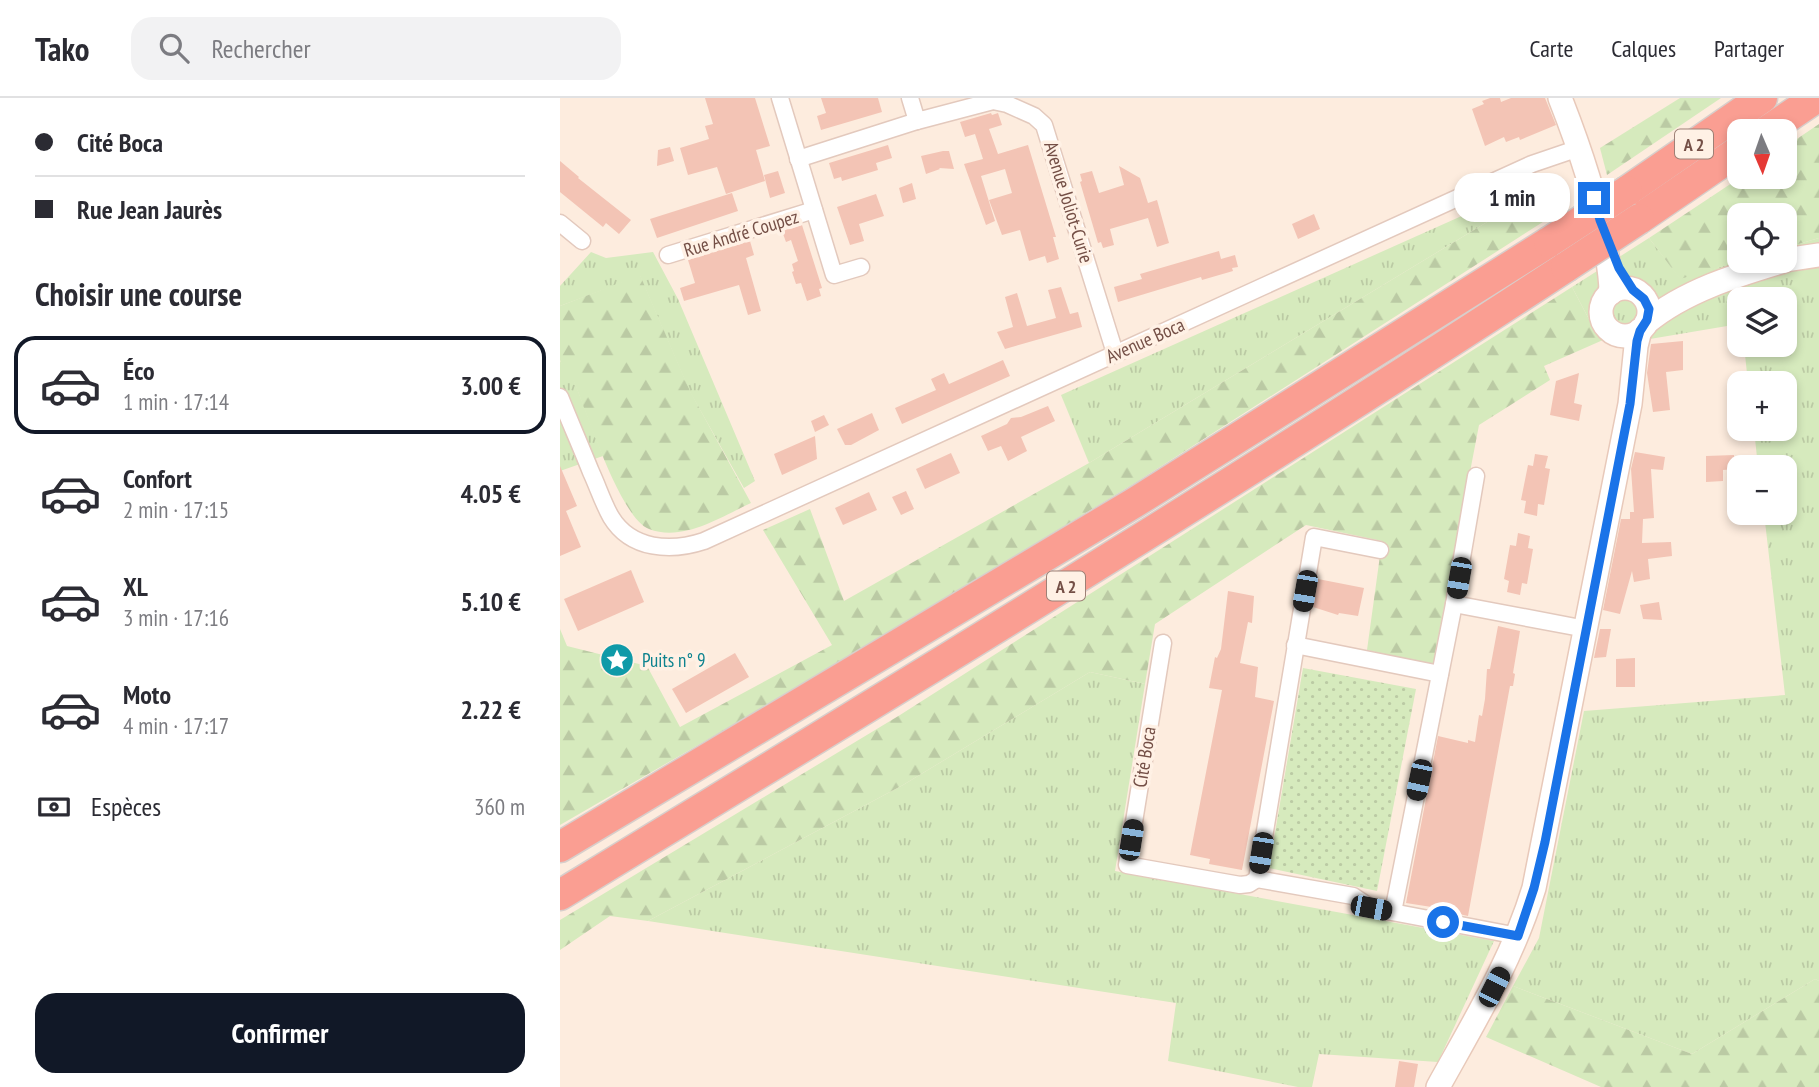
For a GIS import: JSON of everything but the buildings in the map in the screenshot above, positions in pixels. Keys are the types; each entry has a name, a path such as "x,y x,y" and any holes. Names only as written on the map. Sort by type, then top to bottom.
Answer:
{"highway":[{"name":"A 2","path":"560,847 1134,503 1549,242 1762,98"},
{"path":"1785,119 1816,98"},
{"name":"A 2","path":"560,895 1137,542 1362,400 1727,159"}],"street":[{"name":"Rue André Coupez","path":"780,98 834,275 861,267"},
{"path":"798,159 917,121 910,98"},
{"path":"1438,1087 1494,987 1518,936 1541,858 1630,404 1631,383 1649,309 1628,292 1600,220 1580,148 1560,98"},
{"name":"Avenue Joliot-Curie","path":"917,121 993,101 1007,104 1040,120 1051,144 1115,353"},
{"name":"Avenue Boca","path":"560,397 612,520 627,535 646,544 664,548 687,546 713,537 1532,164 1580,148"},
{"name":"Rue André Coupez","path":"668,255 814,210"},
{"path":"560,223 582,241"},
{"path":"1797,259 1819,255"},
{"path":"1631,383 1624,356 1613,333 1605,325 1601,312 1604,301 1628,292 1676,293 1708,287 1749,273"},
{"path":"1613,333 1627,336 1663,311 1708,287"},
{"path":"1393,912 1454,604 1476,476"},
{"path":"1257,879 1314,537 1380,550"},
{"path":"1454,604 1586,629"},
{"name":"Cité Boca","path":"1163,643 1127,865 1240,885 1257,879 1353,896 1367,906 1518,936"},
{"path":"1295,645 1440,674"}],"green space":[{"path":"1680,98 1721,98 1607,175 1600,148"},
{"path":"1819,124 1819,238 1797,244 1797,203 1727,203 1727,265 1680,279 1649,238 1727,186 1727,189 1797,189 1797,139"},
{"path":"1549,177 1540,190 1089,463 1061,395"},
{"path":"1549,177 1557,213 1135,483 840,663 560,825 560,629 567,646 647,666 680,727 832,645 763,530 810,509 844,601 1089,463 1540,190"},
{"path":"1649,238 1680,278 1727,265 1727,273 1797,273 1797,244 1819,238 1819,981 1815,979 1692,1054 1513,986 1539,938 1584,711 1785,695 1765,525 1797,525 1797,455 1757,455 1755,441 1797,441 1797,371 1747,371 1745,357 1797,357 1797,287 1727,287 1727,326 1644,340 1603,340 1572,287"},
{"path":"591,252 606,258 653,252 678,299 755,481 744,488 690,392 640,276 560,306 560,286"},
{"path":"640,275 690,391 751,503 715,521 688,530 662,532 649,529 638,521 616,486 574,382 560,360 560,306"},
{"path":"1572,287 1603,340 1544,366 1550,380 1479,425 1433,665 1367,650 1382,541 1306,525 1155,624 1145,684 1090,672 903,785 648,921 610,916 560,950 560,920 900,715"},
{"path":"560,361 573,378 603,456 560,471"},
{"path":"1303,668 1416,689 1377,891 1269,868"},
{"path":"1090,672 1145,684 1115,871 1494,941 1438,1062 1319,1054 1312,1087 1298,1087 1168,1061 1176,1003 648,921 903,785"},
{"path":"1815,979 1819,981 1819,1087 1601,1087 1486,1037 1513,986 1692,1054"}],"place":[{"name":"Puits n° 9","path":"617,660"}],"route":[{"path":"1443,922 1518,936 1534,888 1545,842 1630,404 1637,341 1649,313 1648,305 1639,293 1633,290 1615,260 1594,198"}]}
